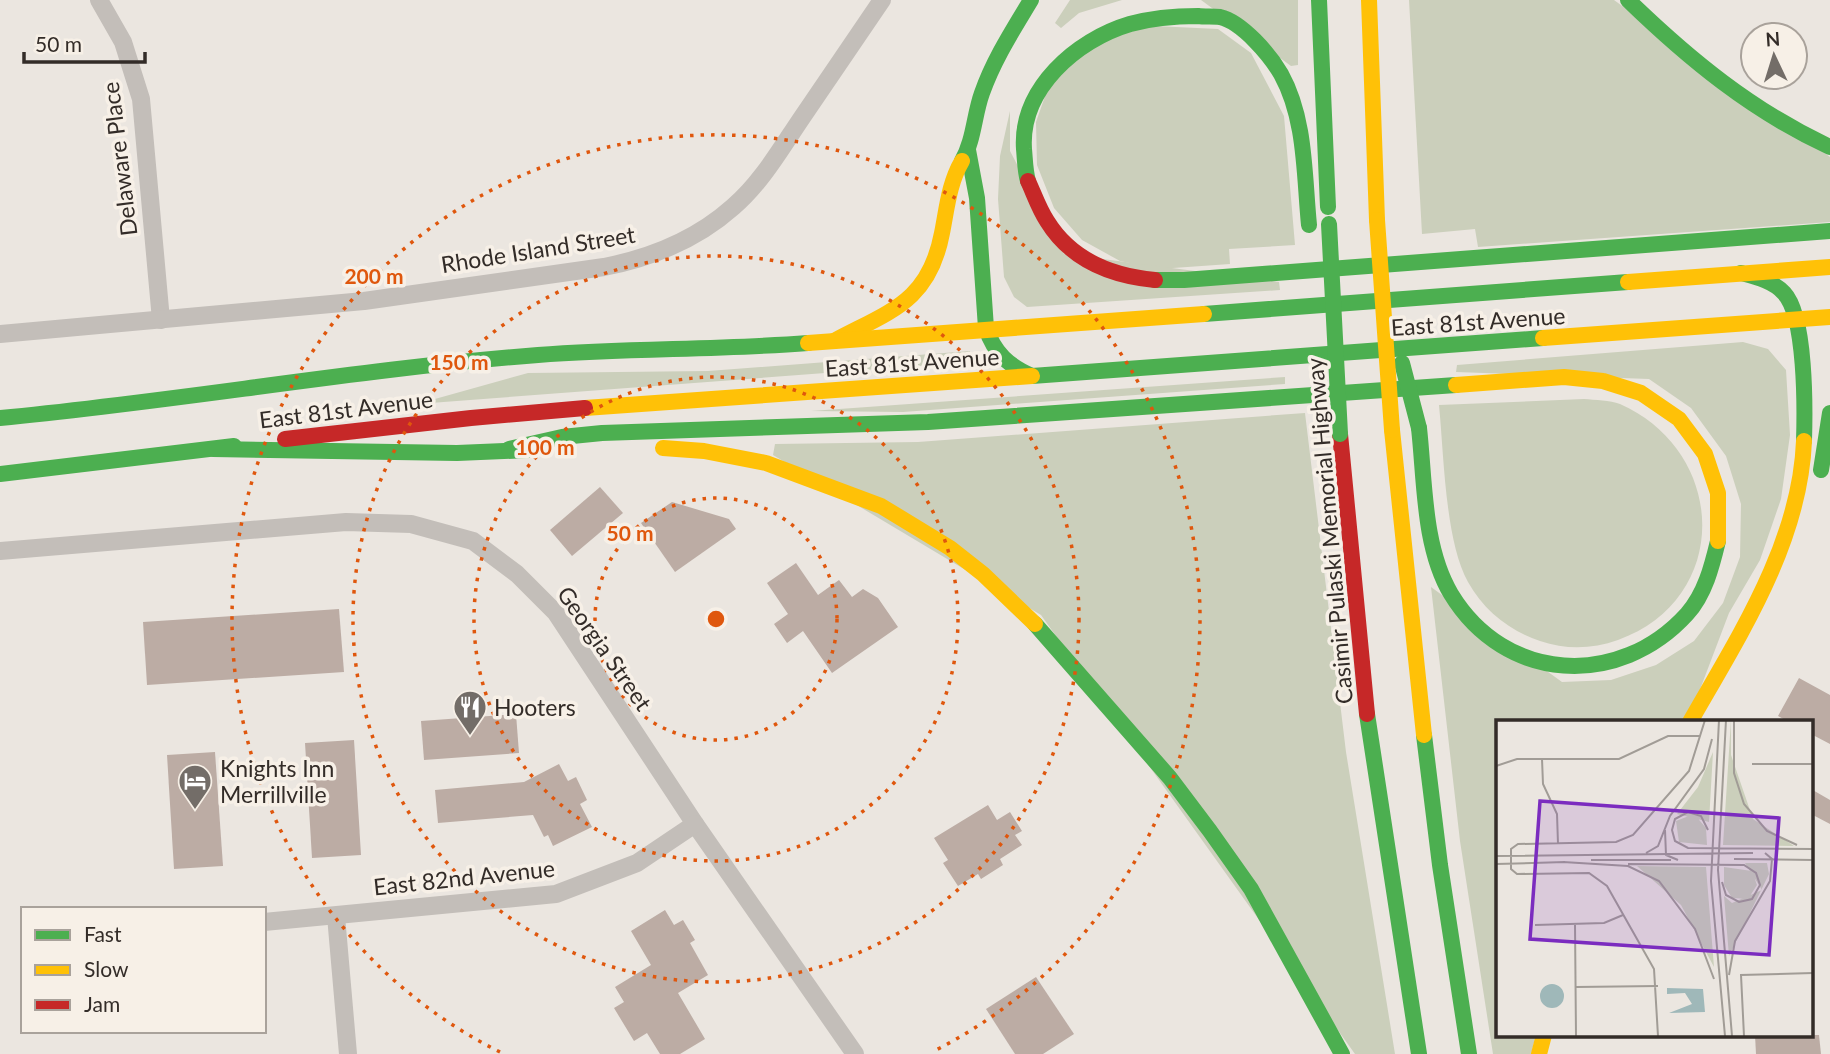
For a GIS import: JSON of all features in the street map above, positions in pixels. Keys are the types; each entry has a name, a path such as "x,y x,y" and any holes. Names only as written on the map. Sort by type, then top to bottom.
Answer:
{"main road":[{"path":"834,341 893,311 905,303 924,282 938,250 953,177 968,150 989,76 1002,47 1031,0"},
{"name":"Casimir Pulaski Memorial Highway","path":"1319,0 1340,434 1370,744 1419,1054"},
{"path":"1369,0 1380,282 1392,430 1424,735 1440,864 1469,1054"},
{"path":"1628,0 1715,78 1749,103 1804,136 1830,147"},
{"path":"1147,3 1183,4 1209,11 1237,25 1270,57 1286,83 1295,108 1311,250 1335,309"},
{"path":"1066,40 1044,66 1033,84 1026,104 1023,125 1025,168 1030,190 1052,230 1091,264 1113,274 1157,281 1184,280 1830,231"},
{"path":"968,150 976,174 985,330 1003,360 1031,376"},
{"name":"East 81st Avenue","path":"0,418 539,355 715,349 834,341 1830,267"},
{"path":"1691,720 1738,639 1774,562 1800,488 1805,430 1798,319 1779,287 1770,281 1741,273"},
{"path":"509,449 562,437 602,433 928,422 1564,377 1588,378 1647,397 1672,415 1700,447 1716,485 1721,524 1712,572 1697,602 1671,631 1653,645 1629,657 1604,664 1570,667 1540,662 1500,645 1467,615 1443,578 1436,555 1419,428 1380,282"},
{"name":"East 81st Avenue","path":"0,474 367,428 480,417 1830,317"},
{"path":"1817,489 1830,413"},
{"path":"213,449 446,453 509,449 667,448 704,451 766,463 881,506 950,548 983,574 1049,637 1170,778 1251,889 1342,1054"},
{"path":"1738,639 1789,569 1797,549"},
{"path":"1539,1054 1544,1036"}],"street":[{"name":"Delaware Place","path":"99,0 123,42 141,99 161,320"},
{"name":"Rhode Island Street","path":"0,334 365,300 604,267 668,248 723,215 758,181 882,0"},
{"name":"Georgia Street","path":"0,551 346,522 411,524 473,541 517,574 556,613 695,824 855,1054"},
{"name":"East 82nd Avenue","path":"266,922 556,894 637,863 695,824"},
{"path":"336,916 348,1054"}],"green space":[{"path":"1070,0 1122,0 1079,13 1061,28 1055,23"},
{"path":"1201,0 1298,0 1298,65 1291,66"},
{"path":"1409,0 1614,0 1830,157 1830,222 1478,247 1475,229 1422,234"},
{"path":"1113,24 1218,29 1251,53 1284,116 1295,245 1229,249 1230,264 1159,269 1120,261 1082,240 1054,208 1037,165 1036,122 1050,82"},
{"path":"1010,111 1010,151 1064,254 1279,282 1280,290 1027,307 1014,297 1004,277 998,199 1000,156"},
{"path":"1743,342 1768,349 1786,370 1790,435 1781,499 1760,560 1729,613 1699,692 1683,720 1496,720 1496,1036 1536,1036 1531,1054 1493,1054 1460,841 1431,587 1562,682 1611,680 1656,665 1694,641 1723,603 1740,557 1741,504 1726,456 1691,408 1649,379 1456,372 1457,365"},
{"path":"970,351 971,362 417,404 528,373 708,371"},
{"path":"1285,377 1285,384 903,412 811,411"},
{"path":"1584,399 1620,404 1656,426 1681,455 1697,489 1702,525 1697,560 1682,593 1655,620 1618,640 1589,647 1570,647 1540,641 1508,626 1490,611 1468,582 1460,565 1450,521 1439,405"},
{"path":"1305,413 1346,752 1395,1054 1355,1054 1041,615 773,455 775,444 918,442"}],"building":[{"path":"600,487 623,513 572,556 550,530"},
{"path":"672,502 729,519 736,529 675,572 641,523"},
{"path":"796,563 818,595 839,580 852,597 863,589 878,598 898,627 832,673 803,631 787,643 774,624 788,614 767,583"},
{"path":"339,609 344,672 147,685 143,622"},
{"path":"1799,678 1830,695 1830,744 1812,735 1812,720 1785,720 1778,716"},
{"name":"Hooters","path":"516,714 519,753 424,760 421,721"},
{"name":"Knights Inn Merrillville","path":"354,740 361,855 312,858 305,743"},
{"name":"Knights Inn Merrillville","path":"215,752 223,866 174,869 167,755"},
{"path":"559,764 568,781 576,777 587,800 580,804 592,827 553,846 548,835 544,837 533,815 438,823 435,790 524,782"},
{"path":"1812,790 1830,800 1830,824 1812,815"},
{"path":"988,805 997,820 1010,812 1022,831 1015,835 1022,845 1000,859 1003,865 981,879 978,874 958,886 943,863 948,860 934,838"},
{"path":"665,910 674,925 683,920 695,940 690,943 708,975 678,993 705,1039 680,1054 660,1054 647,1033 634,1041 614,1008 624,1002 615,987 651,965 631,931"},
{"path":"1036,977 1074,1034 1043,1054 1015,1054 986,1009"},
{"path":"1819,1035 1821,1054 1756,1054 1755,1036"}],"traffic: fast":[{"path":"962,161 969,145 979,101 992,68 1031,0"},
{"path":"1319,0 1328,207"},
{"path":"1628,0 1674,43 1723,82 1774,117 1830,147"},
{"path":"1028,181 1024,149 1025,127 1031,106 1055,70 1072,55 1090,42 1130,24 1172,17 1220,17 1237,25 1255,40 1276,66 1289,91 1300,128 1309,225"},
{"path":"968,150 977,198 986,328 993,345 1003,358 1032,376 1543,338"},
{"path":"1329,224 1340,434"},
{"path":"1155,280 1830,231"},
{"path":"1741,273 1775,285 1791,305 1797,321 1803,364 1804,441"},
{"path":"1204,314 1628,282"},
{"path":"0,418 471,361 572,353 808,343"},
{"path":"1402,363 1419,428"},
{"path":"509,449 562,437 602,433 928,422 1456,385"},
{"path":"1821,470 1830,413"},
{"path":"1419,428 1430,535 1442,576 1451,594 1474,623 1501,645 1531,659 1564,666 1597,664 1629,655 1660,638 1687,614 1699,598 1718,541"},
{"path":"0,474 234,446"},
{"path":"213,449 457,453 529,450"},
{"path":"1035,624 1170,778 1210,831 1251,889 1342,1054"},
{"path":"1367,714 1419,1054"},
{"path":"1424,735 1440,865 1469,1054"}],"traffic: slow":[{"path":"1369,0 1377,220"},
{"path":"834,341 904,302 928,275 936,256 951,187 962,161"},
{"path":"1377,220 1392,430"},
{"path":"1628,282 1830,267"},
{"path":"808,343 1204,314"},
{"path":"1543,338 1830,317"},
{"path":"585,408 1032,376"},
{"path":"1456,385 1564,377 1603,381 1641,393 1679,419 1705,454 1718,493 1718,541"},
{"path":"1392,430 1424,735"},
{"path":"1691,720 1747,622 1779,552 1800,479 1804,441"},
{"path":"663,448 704,451 766,463 881,506 950,548 983,574 1035,624"},
{"path":"1539,1054 1544,1036"}],"traffic: jam":[{"path":"1028,181 1044,216 1057,235 1080,256 1123,275 1155,280"},
{"path":"285,439 585,408"},
{"path":"1340,434 1367,714"}],"place":[{"name":"Hooters","path":"470,737"},
{"name":"Knights Inn Merrillville","path":"195,811"}]}
